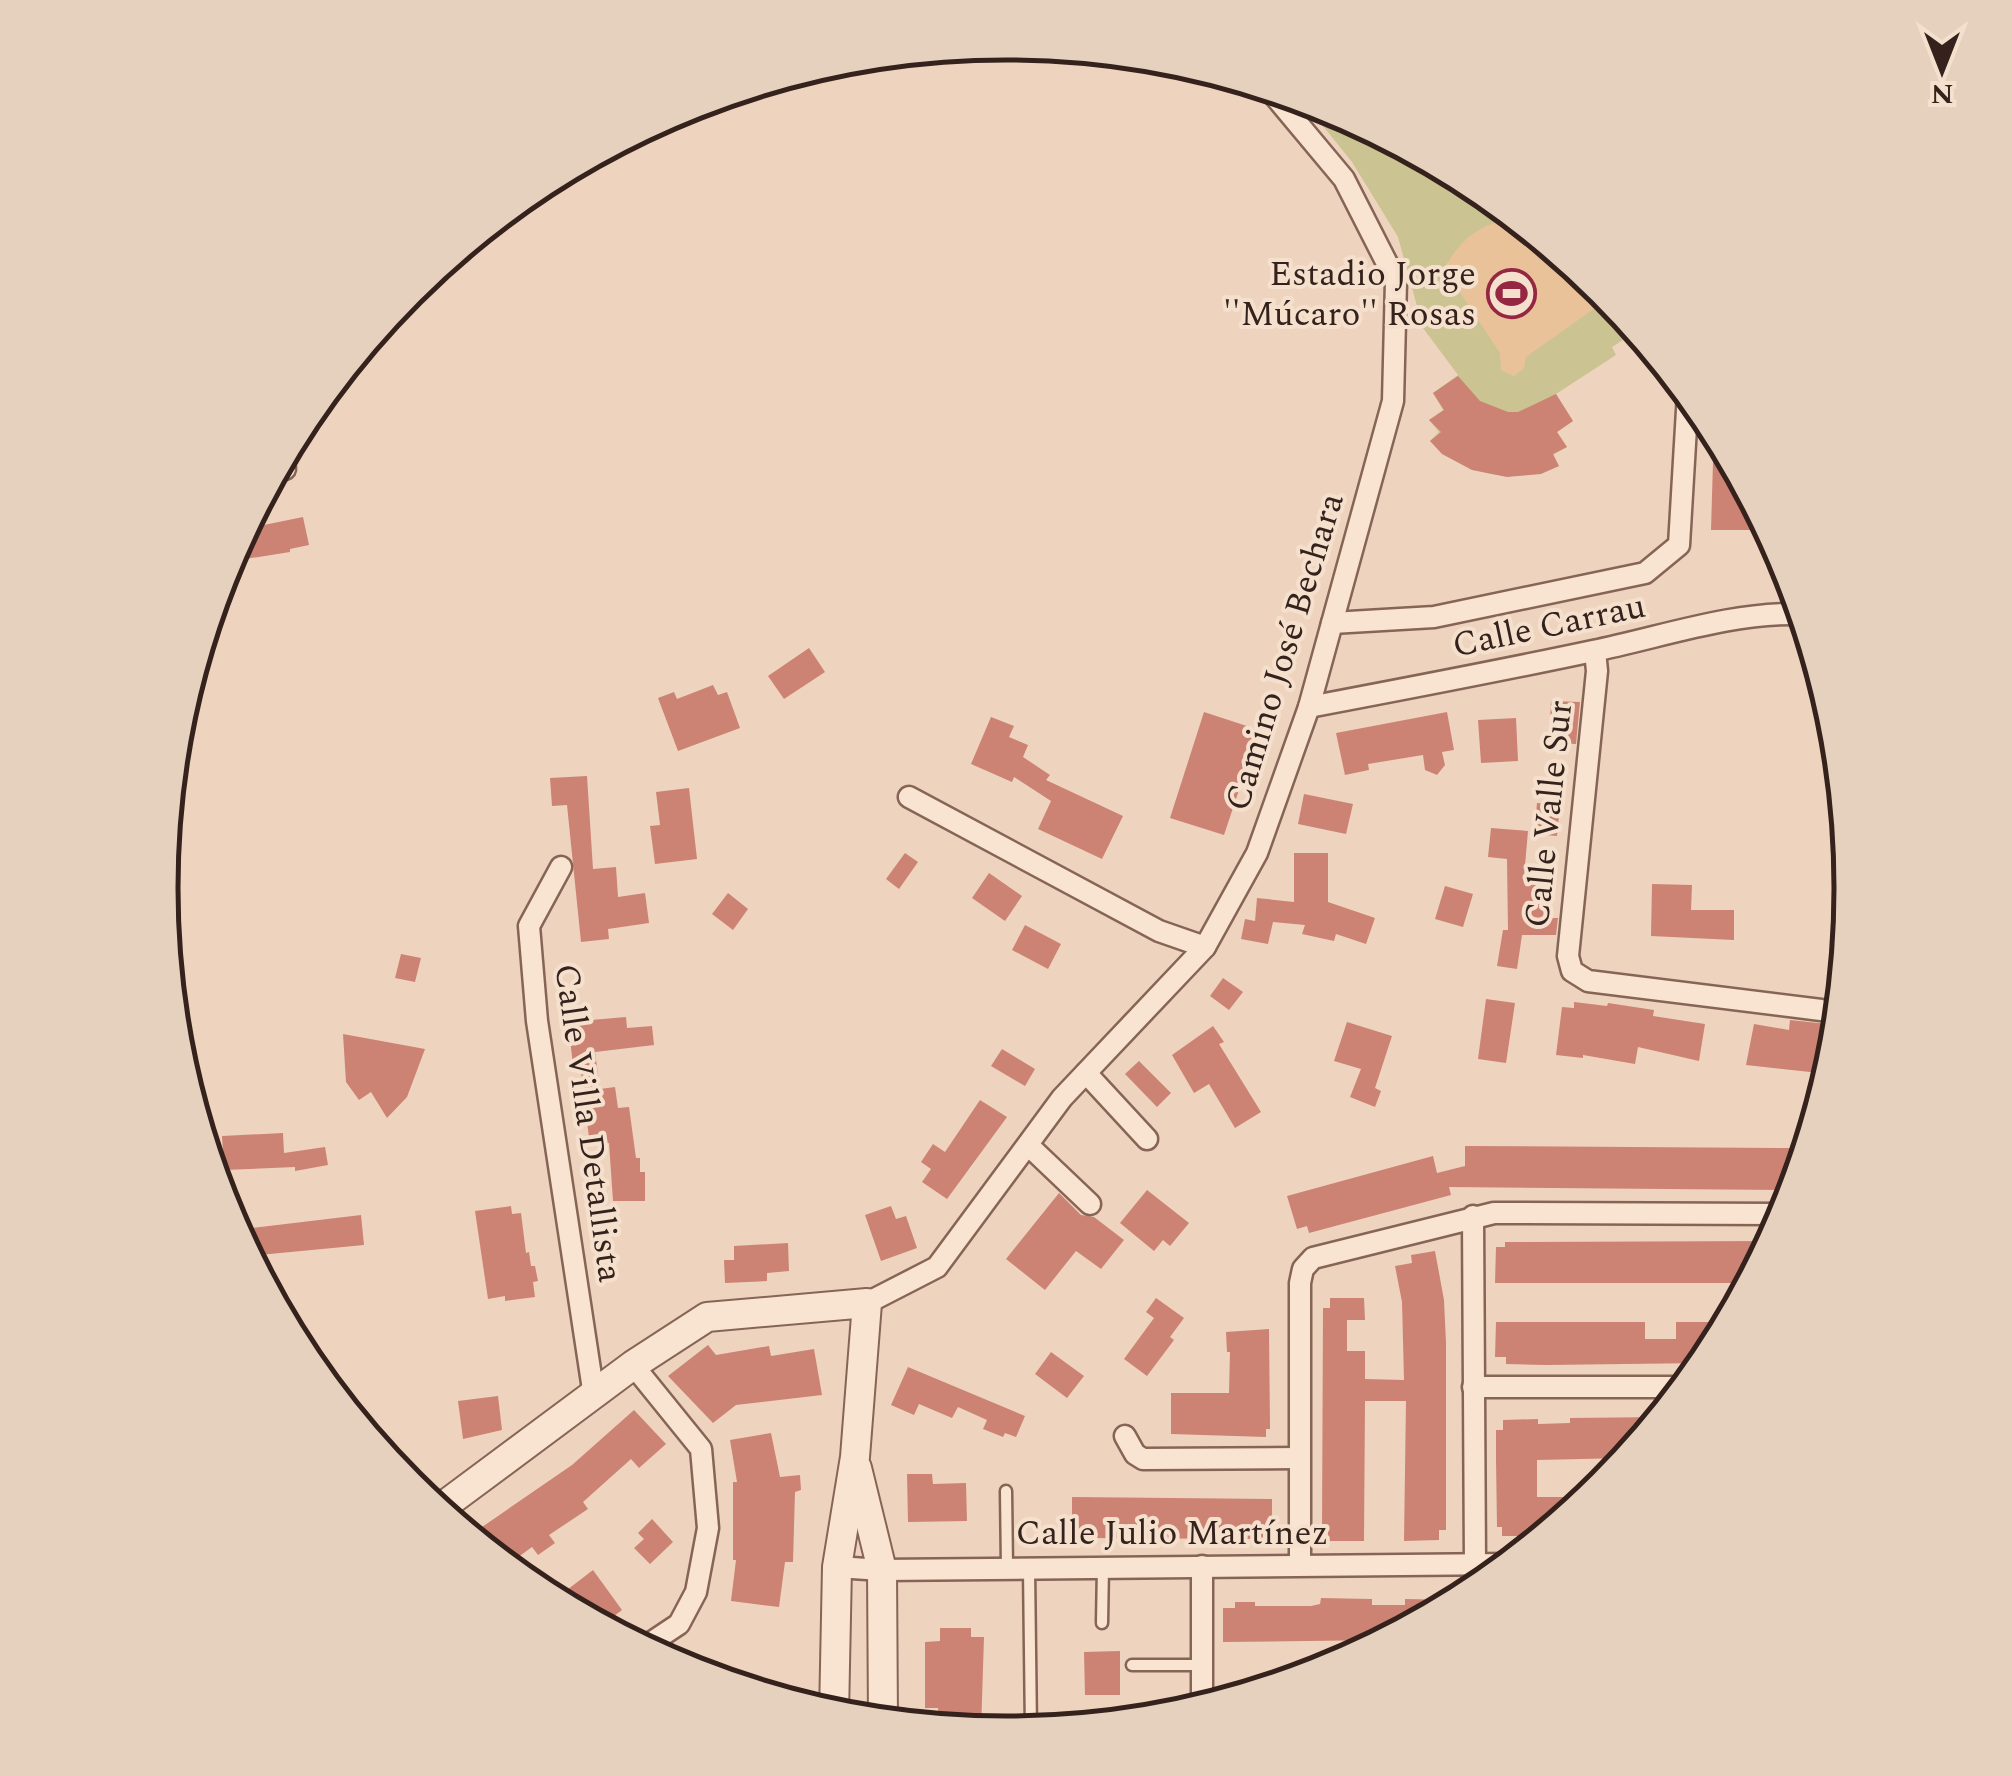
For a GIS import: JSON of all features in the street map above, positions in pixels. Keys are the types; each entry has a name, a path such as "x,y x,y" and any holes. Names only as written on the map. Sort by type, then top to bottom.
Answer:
{"street":[{"name":"Camino José Bechara","path":"867,1302 938,1267 1062,1098 1205,947 1257,853 1309,708 1393,401 1396,281 1344,178 1286,109"},
{"path":"1332,623 1434,617 1645,573 1678,544 1686,417"},
{"name":"Calle Carrau","path":"1309,708 1752,615 1787,614"},
{"name":"Calle Valle Sur","path":"1595,651 1597,670 1568,956 1572,971 1588,981 1820,1010"},
{"path":"908,798 1159,931 1205,947"},
{"name":"Calle Villa Detallista","path":"561,866 529,926 537,1021 594,1396"},
{"path":"1086,1074 1148,1140"},
{"path":"1028,1145 1090,1204"},
{"path":"1300,1565 1300,1283 1304,1269 1314,1258 1494,1213 1767,1214"},
{"path":"1473,1216 1475,1565"},
{"path":"450,1501 633,1365 707,1317 867,1302 854,1457 837,1567 834,1698"},
{"path":"633,1365 701,1449 708,1528 696,1592 679,1624 657,1639"},
{"path":"1473,1387 1667,1387"},
{"path":"1125,1436 1142,1459 1298,1458"},
{"path":"854,1457 882,1570 883,1706"},
{"name":"Calle Julio Martínez","path":"837,1567 882,1570 1482,1565"},
{"path":"1202,1566 1202,1692"}],"lane":[{"path":"1006,1491 1018,1567 1030,1715"},
{"path":"1102,1623 1103,1566"},
{"path":"1132,1665 1202,1665"}],"shaded area":[{"name":"Estadio Jorge ''Múcaro'' Rosas","path":"1320,122 1420,171 1510,231 1552,265 1625,338 1612,347 1616,355 1556,394 1573,421 1557,432 1567,447 1553,455 1559,466 1525,475 1490,474 1458,462 1430,441 1439,432 1429,420 1443,410 1433,393 1458,375 1423,328 1398,237 1352,162"}],"sand":[{"path":"1493,223 1510,231 1552,265 1595,308 1526,357 1524,368 1514,376 1501,370 1500,353 1444,268 1474,233"}],"building":[{"path":"1458,376 1480,401 1508,412 1518,412 1556,394 1573,421 1557,432 1567,447 1553,454 1559,466 1541,474 1507,477 1472,470 1442,454 1430,441 1441,432 1429,420 1444,410 1433,393"},
{"path":"1713,458 1753,530 1711,530"},
{"path":"303,517 309,545 246,559 261,525"},
{"path":"809,648 825,672 784,699 768,676"},
{"path":"713,685 718,695 727,692 740,728 678,751 658,698 674,692 677,699"},
{"path":"1551,701 1580,702 1576,744 1549,743"},
{"path":"1204,712 1259,730 1224,835 1170,818"},
{"path":"1447,712 1454,750 1442,752 1445,765 1437,775 1425,770 1423,755 1368,764 1369,770 1345,775 1336,733"},
{"path":"991,717 1014,726 1009,737 1028,745 1023,757 1050,775 1046,780 1123,816 1102,859 1038,829 1051,801 1014,777 1012,782 971,764"},
{"path":"1516,718 1518,761 1481,763 1478,720"},
{"path":"587,776 593,869 616,867 618,897 645,893 649,923 608,929 609,939 581,942 567,805 552,806 550,778"},
{"path":"689,788 697,859 655,864 650,826 660,825 656,792"},
{"path":"1304,794 1353,804 1346,834 1298,824"},
{"path":"1537,803 1560,805 1557,836 1534,834"},
{"path":"1491,828 1528,831 1524,877 1545,876 1546,918 1558,918 1556,935 1522,935 1517,969 1497,966 1503,930 1508,930 1507,859 1488,857"},
{"path":"905,853 918,862 899,889 886,879"},
{"path":"1294,853 1328,853 1328,902 1375,918 1366,944 1336,934 1334,941 1302,934 1305,925 1273,922 1268,944 1241,939 1245,919 1255,921 1257,898 1294,902"},
{"path":"989,873 1022,896 1005,921 972,898"},
{"path":"1652,884 1692,885 1691,910 1734,910 1734,940 1651,936"},
{"path":"1445,886 1473,894 1463,927 1435,919"},
{"path":"728,893 748,909 733,930 712,914"},
{"path":"1025,925 1061,944 1048,969 1012,950"},
{"path":"401,954 421,958 415,982 395,978"},
{"path":"1223,978 1243,992 1229,1010 1210,996"},
{"path":"1486,999 1515,1003 1506,1063 1478,1059"},
{"path":"1574,1002 1654,1010 1653,1016 1705,1024 1699,1061 1638,1047 1635,1064 1583,1055 1556,1055 1562,1007 1574,1008"},
{"path":"626,1017 627,1028 652,1026 654,1045 595,1052 600,1089 615,1087 618,1108 629,1107 636,1158 640,1158 640,1172 645,1172 645,1201 613,1201 609,1143 590,1146 580,1064 573,1065 568,1022"},
{"path":"1790,1020 1822,1024 1813,1072 1746,1065 1754,1024 1789,1030"},
{"path":"1347,1022 1392,1036 1375,1088 1381,1091 1375,1107 1350,1097 1361,1069 1334,1061"},
{"path":"1213,1026 1224,1042 1219,1044 1261,1112 1235,1128 1209,1084 1194,1093 1172,1055"},
{"path":"343,1034 425,1049 407,1097 387,1118 371,1092 359,1100 346,1082"},
{"path":"1002,1049 1035,1069 1025,1086 991,1066"},
{"path":"1139,1061 1171,1093 1157,1107 1125,1074"},
{"path":"980,1100 1007,1117 947,1199 922,1182 931,1169 921,1162 933,1144 945,1152"},
{"path":"283,1133 284,1153 325,1147 328,1165 295,1171 295,1167 228,1170 222,1136"},
{"path":"1465,1146 1792,1148 1777,1190 1449,1187 1451,1195 1309,1233 1307,1226 1297,1229 1287,1196 1433,1156 1437,1173 1465,1166"},
{"path":"1147,1190 1189,1223 1170,1246 1163,1240 1154,1251 1120,1223"},
{"path":"1059,1193 1081,1215 1094,1217 1124,1240 1101,1269 1076,1251 1045,1290 1006,1259"},
{"path":"511,1206 512,1214 521,1213 526,1253 529,1252 531,1266 535,1266 535,1297 488,1299 475,1211"},
{"path":"891,1206 896,1219 906,1216 917,1248 881,1261 865,1215"},
{"path":"361,1215 364,1245 263,1255 251,1228"},
{"path":"1755,1241 1733,1283 1495,1283 1496,1247 1505,1247 1505,1242"},
{"path":"788,1243 789,1271 767,1273 767,1281 725,1283 724,1260 734,1260 734,1246"},
{"path":"1435,1251 1444,1300 1446,1343 1446,1530 1439,1530 1439,1540 1404,1541 1406,1401 1365,1401 1364,1541 1328,1541 1328,1531 1322,1531 1323,1308 1330,1308 1330,1298 1364,1298 1365,1320 1347,1320 1347,1351 1365,1351 1365,1379 1404,1380 1402,1302 1395,1266 1412,1263 1411,1255"},
{"path":"1156,1298 1184,1318 1170,1337 1174,1340 1147,1376 1124,1359 1154,1318 1146,1312"},
{"path":"1496,1322 1645,1322 1645,1339 1676,1339 1676,1322 1710,1322 1683,1363 1506,1364 1506,1357 1495,1357"},
{"path":"1269,1329 1270,1429 1266,1429 1266,1437 1171,1434 1171,1393 1229,1393 1230,1352 1226,1332"},
{"path":"708,1345 716,1355 769,1346 771,1356 814,1349 822,1395 736,1405 713,1423 668,1376"},
{"path":"1051,1352 1084,1376 1067,1398 1035,1374"},
{"path":"908,1367 1025,1416 1016,1437 1005,1433 1003,1437 983,1429 987,1420 958,1407 952,1418 919,1404 914,1415 891,1405"},
{"path":"498,1396 502,1430 463,1439 458,1401"},
{"path":"634,1410 666,1444 639,1468 631,1459 583,1502 588,1509 549,1535 555,1543 538,1555 532,1547 519,1557 481,1528 572,1465"},
{"path":"1643,1417 1605,1458 1537,1460 1537,1497 1566,1497 1521,1536 1502,1536 1502,1527 1497,1527 1496,1430 1503,1430 1503,1420 1538,1419 1538,1424 1570,1423 1570,1418"},
{"path":"771,1433 780,1477 800,1475 801,1490 795,1492 793,1562 785,1562 779,1607 731,1601 736,1560 733,1482 737,1482 730,1440"},
{"path":"907,1474 932,1474 933,1484 966,1483 967,1521 908,1522"},
{"path":"1072,1497 1272,1499 1272,1534 1263,1534 1263,1539 1085,1538 1085,1532 1072,1532"},
{"path":"652,1519 673,1542 650,1564 634,1548 644,1539 638,1533"},
{"path":"593,1570 622,1610 613,1617 567,1590"},
{"path":"1321,1598 1372,1599 1372,1605 1405,1605 1405,1599 1429,1599 1351,1640 1223,1642 1223,1608 1235,1608 1235,1602 1255,1602 1255,1606 1320,1604"},
{"path":"940,1628 971,1628 971,1637 984,1637 982,1715 938,1713 938,1708 925,1708 925,1642 940,1641"},
{"path":"1120,1651 1120,1695 1085,1695 1084,1652"}],"place":[{"name":"Estadio Jorge ''Múcaro'' Rosas","path":"1511,294"}]}
